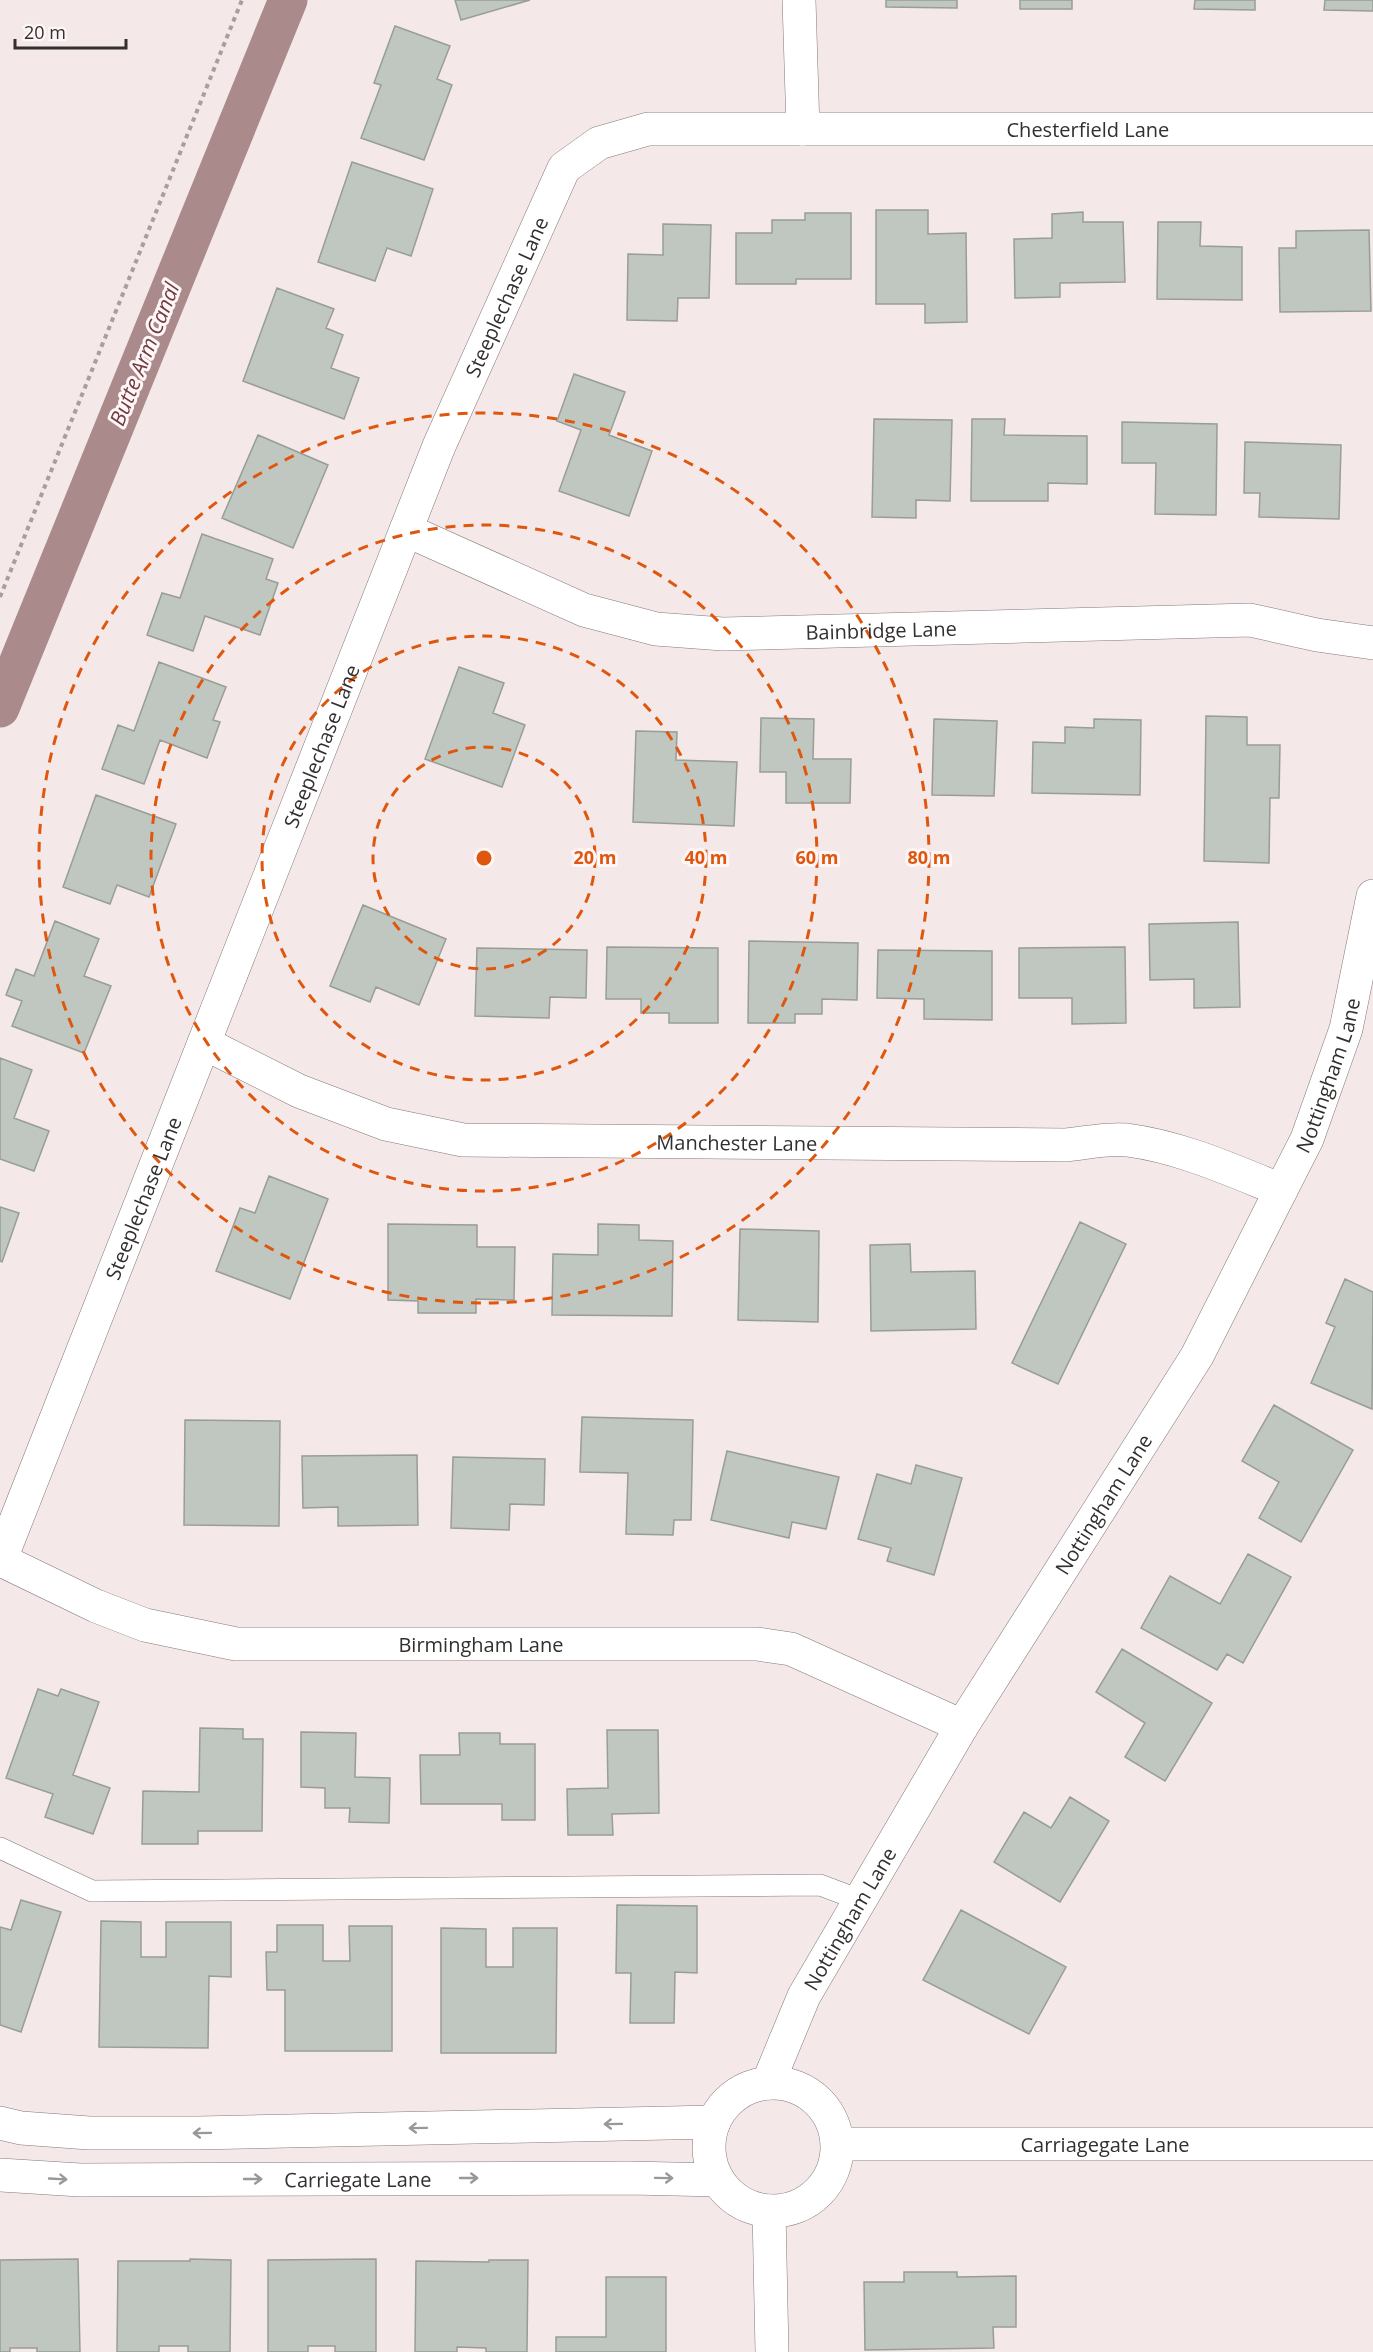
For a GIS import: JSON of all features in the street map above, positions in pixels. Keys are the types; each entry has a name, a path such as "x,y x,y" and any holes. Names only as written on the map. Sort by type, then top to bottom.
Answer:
{"street":[{"path":"799,0 803,129"},
{"name":"Steeplechase Lane","path":"0,1561 439,446 564,168 599,142 648,129 803,129"},
{"name":"Chesterfield Lane","path":"803,129 1373,129"},
{"name":"Bainbridge Lane","path":"406,530 584,610 656,629 723,634 1250,620 1317,635 1373,643"},
{"name":"Nottingham Lane","path":"768,2083 804,1996 962,1726 1197,1356 1307,1139 1346,1029 1373,896"},
{"name":"Manchester Lane","path":"204,1044 299,1091 386,1124 463,1140 1066,1145 1124,1140 1216,1163 1281,1190"},
{"name":"Birmingham Lane","path":"0,1561 96,1606 145,1624 236,1644 757,1644 791,1649 962,1726"},
{"path":"768,2083 788,2084 808,2092 823,2106 834,2124 838,2144 835,2166 826,2185 810,2199 790,2209 769,2211 749,2206 731,2195 718,2180 710,2161 709,2141 714,2122 735,2095 750,2086 768,2083"},
{"path":"0,2123 21,2128 89,2133 198,2133 714,2122"},
{"name":"Carriagegate Lane","path":"838,2144 1373,2144"},
{"name":"Carriegate Lane","path":"0,2175 80,2180 618,2178 718,2180"},
{"path":"769,2211 772,2352"}],"lane":[{"path":"0,1848 92,1891 820,1885 860,1900"}],"path":[{"path":"0,597 242,0"}],"building":[{"path":"455,0 530,0 461,20"},
{"path":"886,0 957,0 957,8 886,7"},
{"path":"1020,0 1072,0 1072,9 1020,9"},
{"path":"1195,0 1255,0 1255,10 1194,9"},
{"path":"1325,0 1373,0 1373,11 1324,10"},
{"path":"395,26 450,46 437,79 452,85 424,160 361,138 381,85 374,83"},
{"path":"352,162 433,189 411,256 387,248 375,281 318,262"},
{"path":"876,210 928,210 928,234 966,233 967,322 925,323 925,304 876,304"},
{"path":"1083,212 1083,222 1123,222 1125,282 1060,283 1060,297 1015,298 1014,239 1052,238 1052,214"},
{"path":"805,213 851,213 851,279 796,279 796,284 736,284 736,233 772,233 772,220 805,220"},
{"path":"1158,222 1201,222 1200,246 1242,247 1242,300 1157,299"},
{"path":"663,224 711,225 709,298 678,298 677,321 627,320 628,254 663,255"},
{"path":"1369,230 1371,311 1280,312 1279,248 1296,248 1296,231"},
{"path":"277,288 334,309 326,328 343,335 331,368 359,378 344,419 243,381"},
{"path":"574,374 625,392 609,435 652,451 629,516 559,491 581,430 557,421"},
{"path":"874,419 952,420 950,501 916,500 916,518 872,517"},
{"path":"972,419 1005,419 1004,435 1087,436 1087,484 1048,483 1048,501 971,501"},
{"path":"1122,422 1217,424 1216,515 1155,514 1156,463 1122,463"},
{"path":"258,435 328,465 293,548 222,518"},
{"path":"1245,442 1341,445 1339,519 1259,517 1260,493 1244,493"},
{"path":"202,534 273,559 266,579 278,583 260,635 205,616 193,651 147,635 162,593 180,598"},
{"path":"159,662 226,687 213,720 220,722 207,758 160,740 144,784 102,769 118,725 134,731"},
{"path":"459,667 504,683 493,713 525,725 502,787 425,759"},
{"path":"1206,716 1247,717 1247,745 1280,745 1279,798 1270,798 1269,863 1204,861"},
{"path":"761,718 814,719 813,759 851,759 850,803 786,803 786,772 760,772"},
{"path":"934,719 997,721 994,796 932,795"},
{"path":"1094,719 1141,720 1140,795 1032,793 1033,742 1065,743 1065,727 1094,728"},
{"path":"636,731 677,732 676,760 737,762 734,826 633,822"},
{"path":"96,795 176,824 149,897 117,885 110,904 63,887"},
{"path":"363,905 446,939 419,1005 376,987 370,1002 330,986"},
{"path":"55,921 99,939 84,976 111,986 84,1053 12,1026 22,1001 6,995 16,969 34,976"},
{"path":"1238,922 1240,1007 1194,1008 1194,979 1150,980 1149,924"},
{"path":"749,941 858,943 857,1000 822,999 822,1014 795,1014 795,1023 748,1023"},
{"path":"607,947 718,948 718,1023 669,1023 669,1013 641,1013 641,999 606,999"},
{"path":"1125,947 1126,1023 1072,1024 1072,998 1019,998 1019,948"},
{"path":"477,948 587,950 586,998 550,997 549,1018 475,1016"},
{"path":"878,950 992,951 992,1020 924,1019 924,999 877,998"},
{"path":"0,1058 32,1070 14,1118 49,1131 34,1171 0,1159"},
{"path":"269,1176 328,1199 290,1299 216,1271 240,1208 255,1213"},
{"path":"0,1207 19,1213 2,1262 0,1261"},
{"path":"1080,1222 1126,1244 1058,1384 1012,1363"},
{"path":"388,1224 477,1225 477,1247 515,1247 514,1300 476,1299 476,1313 418,1313 418,1301 388,1300"},
{"path":"598,1224 639,1225 639,1240 673,1241 672,1316 552,1315 553,1254 598,1255"},
{"path":"740,1229 819,1231 818,1322 738,1320"},
{"path":"910,1244 911,1272 975,1271 976,1329 871,1331 870,1245"},
{"path":"1345,1279 1373,1292 1372,1409 1311,1383 1335,1327 1326,1323"},
{"path":"1274,1405 1353,1450 1301,1542 1259,1518 1279,1482 1242,1461"},
{"path":"582,1417 693,1420 691,1520 674,1520 673,1535 626,1534 628,1473 580,1472"},
{"path":"185,1420 280,1421 279,1526 184,1525"},
{"path":"727,1451 839,1477 826,1529 792,1522 789,1538 711,1520"},
{"path":"417,1455 418,1525 338,1526 338,1507 303,1508 302,1456"},
{"path":"453,1457 545,1459 544,1505 510,1504 509,1530 451,1528"},
{"path":"916,1465 962,1478 934,1575 887,1561 891,1548 858,1539 877,1474 911,1484"},
{"path":"1248,1554 1291,1577 1243,1663 1227,1654 1217,1670 1141,1628 1170,1576 1220,1604"},
{"path":"1122,1649 1212,1703 1165,1781 1125,1757 1145,1723 1096,1692"},
{"path":"38,1689 58,1696 61,1689 99,1702 73,1775 110,1788 93,1834 45,1817 53,1794 6,1778"},
{"path":"200,1728 243,1729 243,1739 263,1739 262,1831 198,1831 198,1844 142,1844 143,1791 199,1792"},
{"path":"607,1730 658,1730 659,1813 612,1814 613,1835 568,1835 567,1789 608,1788"},
{"path":"301,1732 356,1733 355,1777 390,1778 389,1823 349,1822 350,1808 325,1808 325,1788 301,1787"},
{"path":"459,1733 500,1733 500,1744 535,1744 535,1820 502,1820 502,1804 421,1804 420,1755 460,1755"},
{"path":"1070,1797 1109,1821 1060,1902 994,1862 1024,1812 1051,1828"},
{"path":"21,1900 61,1912 21,2032 0,2025 0,1927 11,1930"},
{"path":"617,1905 697,1906 697,1973 675,1972 674,2023 630,2023 631,1973 616,1973"},
{"path":"961,1910 1066,1967 1029,2034 923,1980"},
{"path":"101,1921 141,1922 141,1957 166,1957 166,1922 231,1922 231,1977 209,1976 208,2048 99,2047"},
{"path":"277,1925 323,1925 323,1961 350,1961 349,1926 392,1926 392,2051 285,2051 285,1990 267,1990 266,1952 277,1952"},
{"path":"441,1928 486,1929 486,1967 513,1967 513,1928 557,1928 556,2053 441,2053"},
{"path":"78,2259 80,2352 37,2352 37,2348 10,2348 10,2352 0,2352 0,2260"},
{"path":"190,2259 231,2260 230,2352 188,2352 188,2346 159,2346 159,2352 117,2352 118,2261 190,2261"},
{"path":"376,2259 376,2352 335,2352 335,2346 308,2346 308,2352 268,2352 268,2260"},
{"path":"489,2260 528,2260 527,2352 486,2352 486,2348 457,2347 457,2352 415,2352 416,2261 489,2262"},
{"path":"904,2272 957,2272 957,2277 1016,2276 1016,2327 993,2327 994,2348 865,2350 864,2282 904,2282"},
{"path":"606,2277 666,2277 666,2352 556,2352 556,2337 606,2337"}],"waterway":[{"name":"Butte Arm Canal","path":"0,708 288,0"}]}
